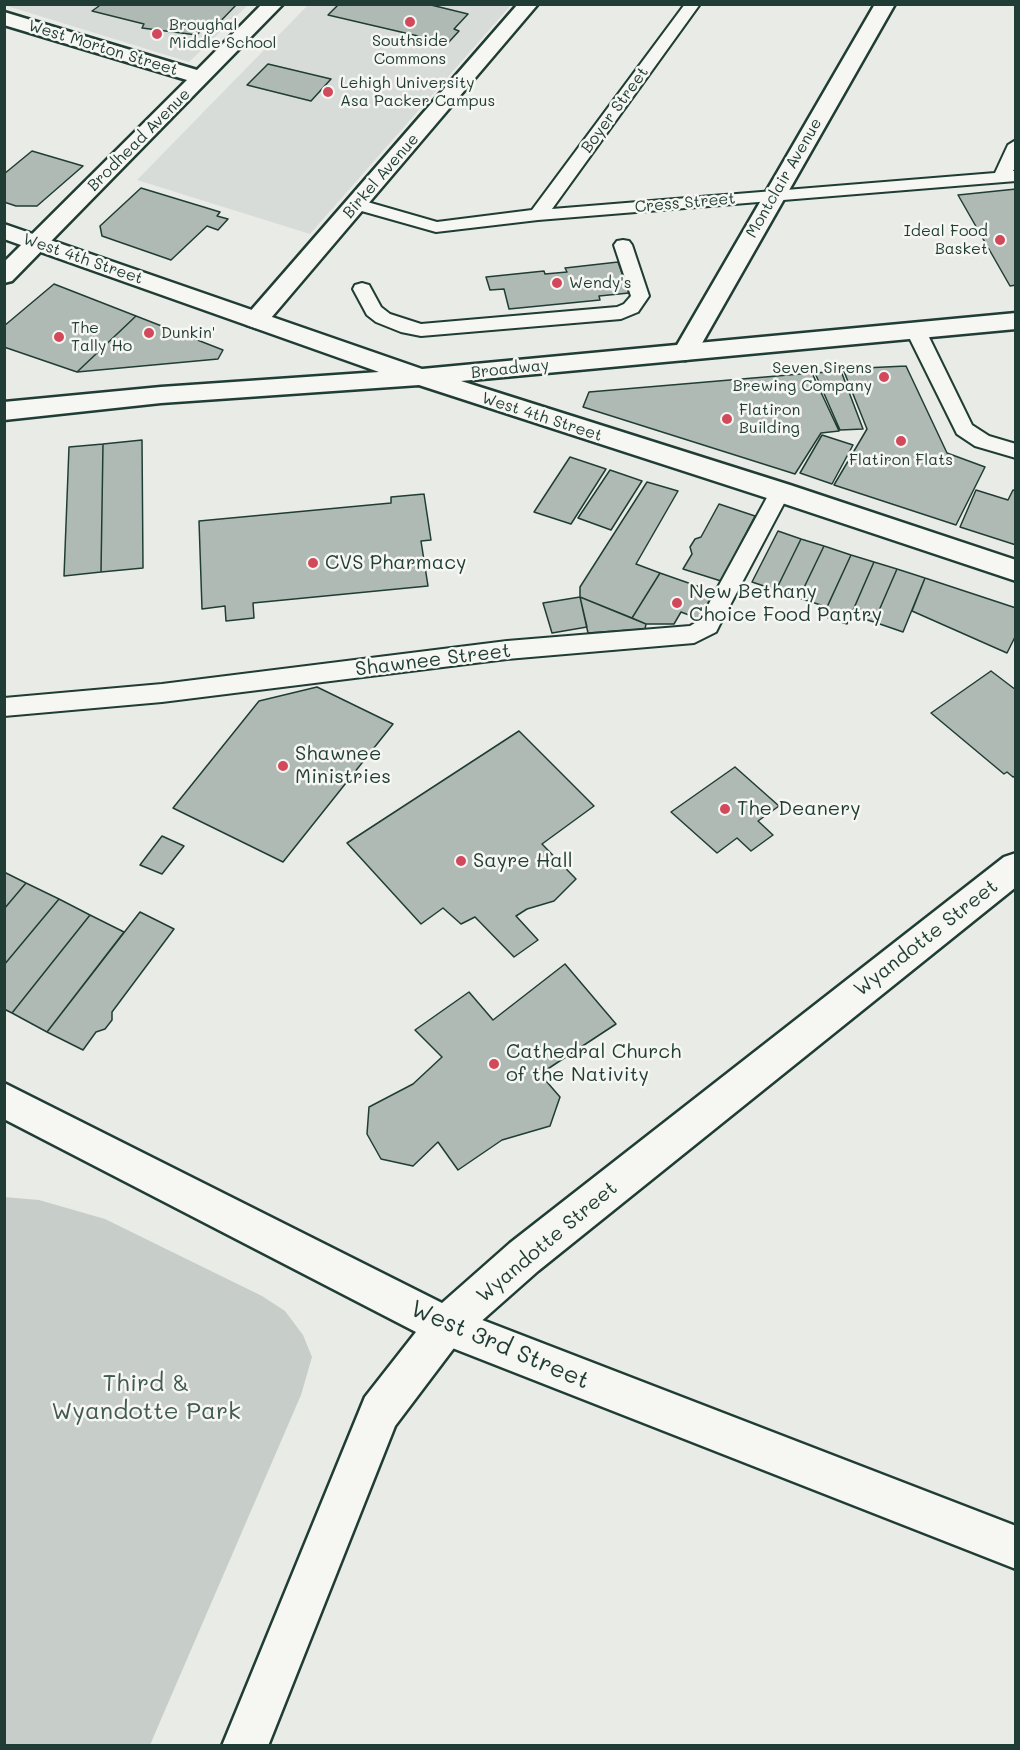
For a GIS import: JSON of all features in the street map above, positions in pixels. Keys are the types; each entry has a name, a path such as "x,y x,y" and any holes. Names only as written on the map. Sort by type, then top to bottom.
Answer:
{"main road":[{"name":"Brodhead Avenue","path":"4,276 274,4"},
{"name":"Birkel Avenue","path":"256,320 528,4"},
{"name":"Montclair Avenue","path":"685,352 885,4"},
{"name":"West Morton Street","path":"4,18 201,78"},
{"name":"West 4th Street","path":"4,231 420,377 780,492 1016,571"},
{"name":"Broadway","path":"4,411 161,395 420,377 1016,321"},
{"name":"Wyandotte Street","path":"245,1746 380,1412 446,1326 524,1257 1016,867"},
{"name":"West 3rd Street","path":"4,1100 446,1326 1016,1548"}],"lane":[{"name":"Boyer Street","path":"538,215 693,4"},
{"path":"1009,177 1016,145"},
{"name":"Cress Street","path":"357,204 436,226 538,215 1009,177"},
{"path":"362,289 374,311 383,318 408,328 421,330 621,313 632,308 640,296 623,245"},
{"path":"916,331 964,429 982,441 1016,451"},
{"name":"Shawnee Street","path":"4,707 162,693 507,650 694,634 708,626 780,492"}],"shaded area":[{"name":"Broughal Middle School","path":"4,5 248,5 189,62"},
{"name":"Lehigh University Asa Packer Campus","path":"308,5 511,5 310,234 137,180"}],"green space":[{"name":"Third & Wyandotte Park","path":"4,1197 39,1200 105,1219 262,1296 285,1311 303,1335 312,1357 301,1395 150,1745 5,1745"}],"building":[{"name":"Broughal Middle School","path":"94,4 237,4 214,28 204,27 197,35 142,28 144,24 92,11 99,6"},
{"name":"Southside Commons","path":"339,4 427,4 468,14 454,29 459,31 448,43 328,15"},
{"path":"268,64 331,79 311,101 247,85"},
{"path":"32,151 83,166 37,206 16,206 4,202 4,174"},
{"path":"141,188 220,212 217,216 228,219 218,230 207,226 171,260 102,236 100,226"},
{"name":"Ideal Food Basket","path":"1016,189 1016,285 1010,286 958,195"},
{"name":"Wendy's","path":"618,262 629,293 599,296 600,300 509,309 504,289 490,290 486,277 544,271 545,274 567,272 565,268"},
{"name":"The Tally Ho","path":"54,284 136,316 77,372 4,347 4,326"},
{"name":"Dunkin'","path":"136,316 223,350 218,359 77,372"},
{"name":"Flatiron Flats","path":"906,366 947,453 985,467 956,525 834,485 867,429 843,369"},
{"path":"841,371 863,429 840,430 815,373"},
{"name":"Flatiron Building","path":"812,373 839,431 821,433 795,474 583,407 589,392"},
{"path":"822,435 853,445 832,484 800,473"},
{"path":"142,440 143,568 101,572 103,444"},
{"path":"103,444 101,572 64,576 69,447"},
{"path":"570,457 606,469 571,524 534,512"},
{"path":"610,470 642,481 611,530 578,518"},
{"path":"647,482 678,491 636,564 660,573 632,618 580,597 580,587"},
{"path":"976,490 1008,500 1013,490 1016,491 1016,545 960,527"},
{"name":"CVS Pharmacy","path":"424,494 431,540 421,541 428,586 253,603 254,618 226,621 225,606 202,609 199,521 391,503 391,497"},
{"path":"719,504 755,516 721,581 683,569 692,554 690,547 695,539 701,537"},
{"path":"778,531 801,539 776,590 752,582"},
{"path":"801,539 824,546 799,598 776,590"},
{"path":"824,546 851,555 827,607 799,598"},
{"path":"851,555 874,562 847,624 823,616"},
{"path":"874,562 897,569 874,622 851,615"},
{"path":"897,569 925,578 903,632 874,622"},
{"name":"New Bethany Choice Food Pantry","path":"660,573 717,593 702,620 681,612 674,624 646,624 632,618"},
{"path":"925,578 1016,608 1016,635 1007,653 912,611"},
{"path":"580,597 587,627 552,633 543,603"},
{"path":"580,597 646,624 645,629 588,633"},
{"path":"991,671 1016,690 1016,776 1013,777 1007,772 1004,774 931,713"},
{"name":"Shawnee Ministries","path":"317,687 393,724 283,862 173,808 259,701"},
{"name":"Sayre Hall","path":"519,731 594,806 542,844 576,879 554,901 527,909 516,916 538,940 514,957 475,917 461,924 443,908 421,924 347,843"},
{"name":"The Deanery","path":"735,767 779,806 758,821 773,835 751,851 737,838 717,853 671,812"},
{"path":"162,836 184,846 162,874 140,865"},
{"path":"4,872 26,883 4,909"},
{"path":"26,883 59,899 4,965 4,909"},
{"path":"59,899 90,915 12,1013 4,1009 4,965"},
{"path":"140,912 174,929 112,1012 112,1020 105,1029 96,1032 83,1050 47,1032"},
{"path":"90,915 124,932 47,1032 12,1013"},
{"path":"565,964 616,1024 540,1074 560,1097 550,1126 502,1140 458,1170 438,1142 413,1166 381,1159 367,1134 369,1107 413,1084 442,1057 415,1030 469,992 493,1020"}],"place":[{"name":"Southside Commons","path":"410,22"},
{"name":"Broughal Middle School","path":"157,34"},
{"name":"Lehigh University Asa Packer Campus","path":"328,92"},
{"name":"Ideal Food Basket","path":"1000,240"},
{"name":"Wendy's","path":"557,283"},
{"name":"Dunkin'","path":"149,333"},
{"name":"The Tally Ho","path":"59,337"},
{"name":"Seven Sirens Brewing Company","path":"884,377"},
{"name":"Flatiron Building","path":"727,419"},
{"name":"Flatiron Flats","path":"901,441"},
{"name":"CVS Pharmacy","path":"313,563"},
{"name":"New Bethany Choice Food Pantry","path":"677,603"},
{"name":"Shawnee Ministries","path":"283,766"},
{"name":"The Deanery","path":"725,809"},
{"name":"Sayre Hall","path":"461,861"},
{"name":"Cathedral Church of the Nativity","path":"494,1064"}]}
